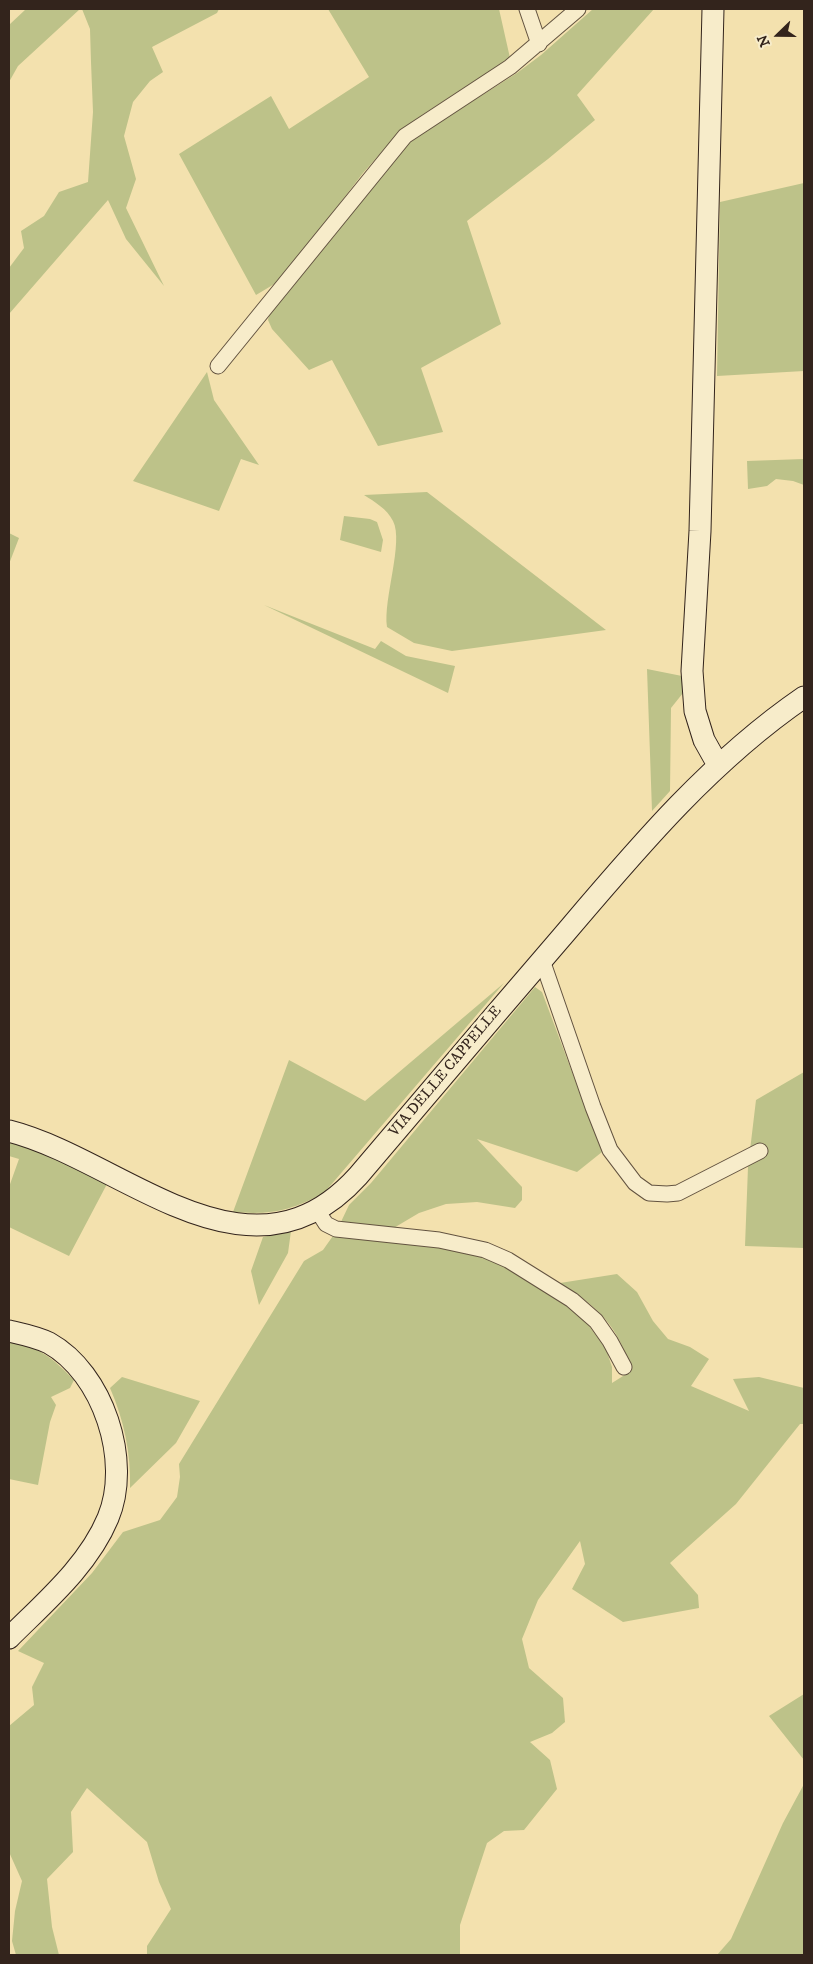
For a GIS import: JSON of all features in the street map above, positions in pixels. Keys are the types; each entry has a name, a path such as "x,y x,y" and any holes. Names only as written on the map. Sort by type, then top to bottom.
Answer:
{"main road":[{"path":"713,9 700,531 692,671 695,711 704,740 718,766"},
{"name":"VIA DELLE CAPPELLE","path":"9,1131 50,1146 187,1211 217,1221 233,1224 262,1225 292,1219 317,1210 348,1188 653,832 718,766 754,734 804,697"},
{"path":"9,1331 49,1343 66,1356 81,1372 94,1390 106,1413 113,1438 116,1467 114,1502 96,1541 72,1573 9,1638"}],"street":[{"path":"527,9 539,44"},
{"path":"218,366 405,136 510,67 578,9"},
{"path":"542,960 593,1107 610,1150 635,1183 649,1192 678,1193 760,1151"},
{"path":"317,1210 326,1224 336,1229 439,1240 485,1250 508,1260 565,1295 596,1321 610,1341 624,1367"}],"green space":[{"path":"26,9 80,9 18,66 9,82 9,25"},
{"path":"82,9 219,9 217,13 152,47 163,72 150,81 133,102 124,136 136,179 126,208 164,286 126,239 108,200 9,314 9,268 24,248 21,231 44,216 59,192 88,182 93,112 90,29"},
{"path":"328,9 499,9 510,58 422,115 394,138 363,173 281,280 256,295 179,154 271,96 289,129 369,77"},
{"path":"593,9 654,9 577,95 595,120 548,159 467,221 501,324 421,368 443,432 378,446 332,360 309,370 272,329 268,320 270,311 410,141 517,73 541,55"},
{"path":"804,183 804,371 717,376 720,202"},
{"path":"207,372 214,400 259,465 241,459 219,511 133,481"},
{"path":"804,459 804,485 793,481 776,479 767,486 748,489 747,461"},
{"path":"427,492 606,630 452,651 414,643 387,627 396,530 393,521 387,513 364,495"},
{"path":"344,516 370,519 377,522 383,540 381,552 340,540"},
{"path":"9,533 19,538 9,564"},
{"path":"264,605 375,649 381,641 406,656 455,666 448,693"},
{"path":"647,669 682,676 683,693 671,708 670,791 652,811"},
{"path":"504,983 324,1193 290,1208 258,1213 233,1212 289,1060 365,1101"},
{"path":"535,987 542,992 602,1152 577,1172 477,1139 522,1187 522,1200 515,1208 477,1202 446,1204 419,1213 392,1229 339,1226 349,1205 371,1183"},
{"path":"804,1072 804,1248 745,1246 748,1167 756,1100"},
{"path":"9,1140 28,1146 107,1184 69,1256 9,1227 9,1187 19,1159 9,1156"},
{"path":"291,1231 288,1253 259,1305 251,1271 263,1237"},
{"path":"335,1233 443,1245 486,1256 518,1271 581,1315 606,1349 612,1367 612,1383 631,1371 620,1341 605,1319 596,1310 560,1283 617,1274 637,1292 653,1321 668,1339 690,1347 709,1359 691,1386 749,1411 733,1379 759,1377 804,1388 804,1424 800,1424 736,1504 670,1563 698,1595 699,1608 623,1622 572,1589 585,1564 580,1541 538,1600 522,1639 529,1668 563,1698 565,1722 552,1733 530,1742 550,1760 557,1789 524,1830 504,1831 487,1843 460,1925 460,1955 147,1955 147,1946 171,1909 159,1882 147,1842 87,1788 71,1812 73,1852 47,1879 52,1927 59,1955 16,1955 12,1941 15,1911 22,1881 9,1852 9,1726 34,1705 32,1687 44,1663 18,1651 92,1573 123,1532 160,1520 177,1497 180,1477 179,1464 304,1261 323,1250"},
{"path":"9,1339 44,1354 74,1380 70,1388 51,1397 56,1405 50,1422 38,1485 9,1479"},
{"path":"122,1377 200,1401 176,1443 130,1488 126,1437 110,1388"},
{"path":"804,1694 804,1760 769,1716"},
{"path":"804,1784 804,1955 717,1955 731,1939 783,1823"}]}
